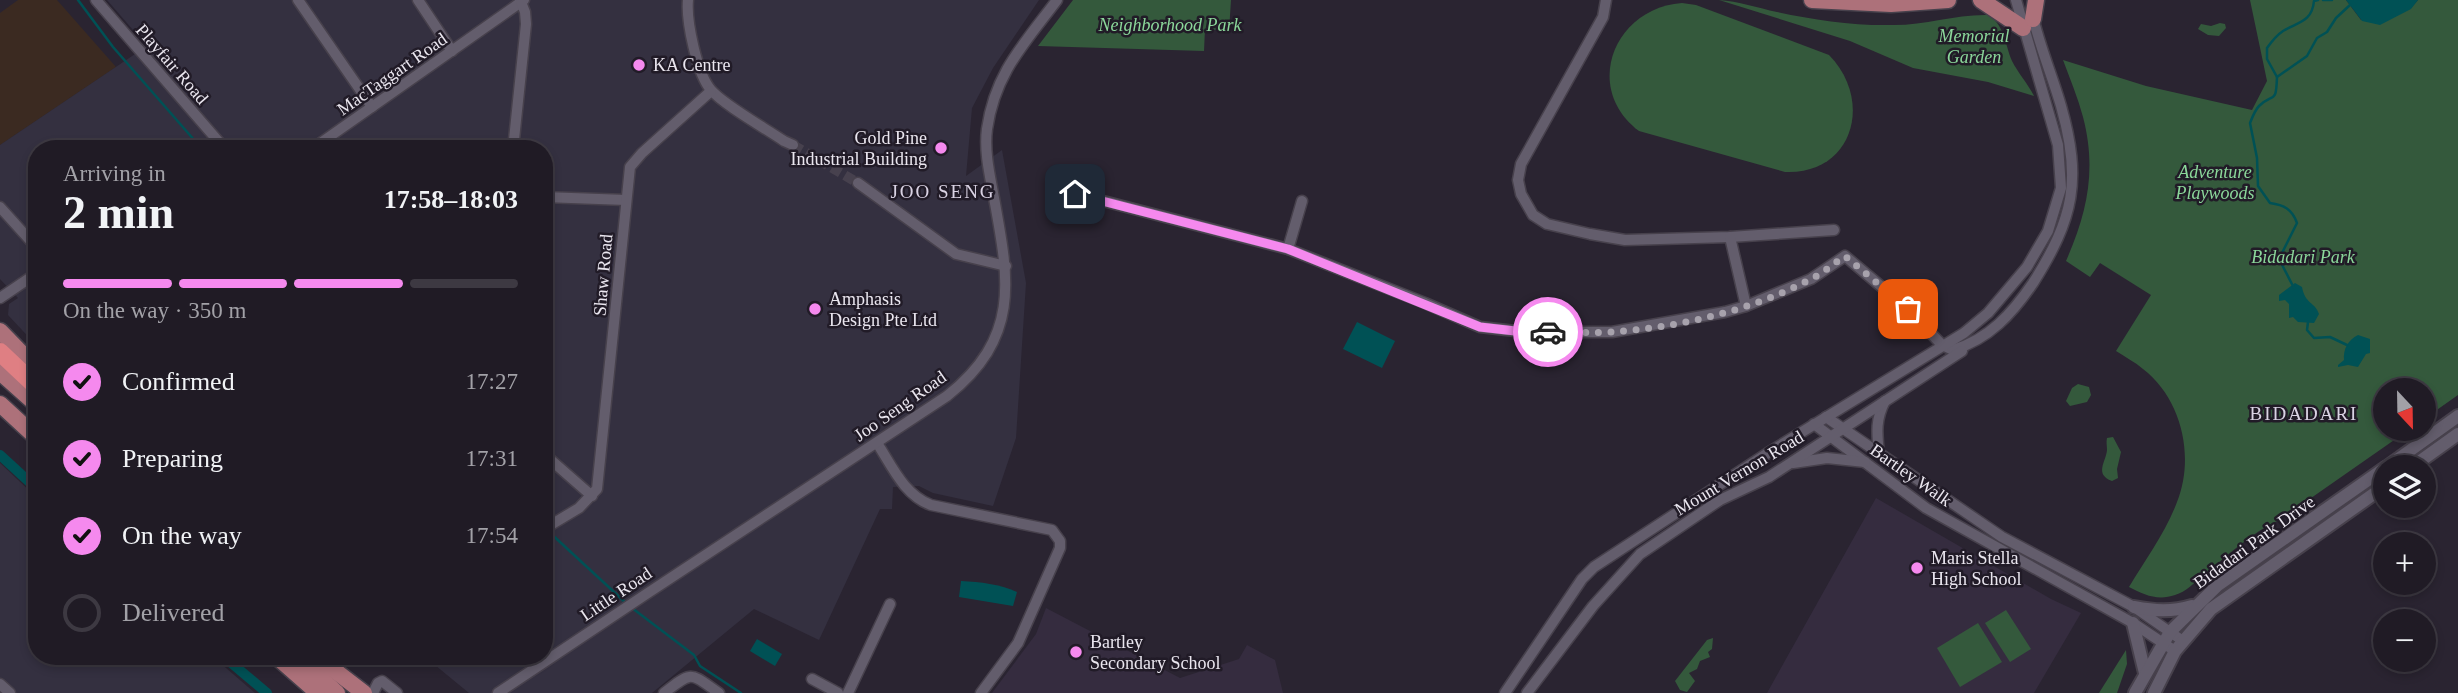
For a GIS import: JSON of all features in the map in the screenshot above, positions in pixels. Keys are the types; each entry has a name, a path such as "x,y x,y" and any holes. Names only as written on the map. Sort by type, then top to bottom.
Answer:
{"highway":[{"path":"0,352 28,378"}],"main road":[{"path":"1812,0 1891,4 1948,0"},
{"path":"1981,0 2028,24 2036,0"},
{"path":"0,331 28,360"},
{"path":"0,372 28,397"},
{"path":"0,404 28,430"},
{"path":"286,665 318,693"},
{"path":"307,665 337,693"},
{"path":"327,665 363,693"}],"street":[{"name":"Playfair Road","path":"96,0 215,140"},
{"path":"298,0 372,107"},
{"path":"418,0 452,51"},
{"path":"688,0 689,30 711,91 793,145"},
{"name":"Joo Seng Road","path":"682,569 947,396 976,369 999,326 1006,293 1006,266 988,166 987,129 1002,76 1057,0"},
{"path":"1606,0 1603,17 1521,164 1518,180 1526,206 1533,215 1546,224 1625,240 1834,230"},
{"path":"2016,0 2028,24"},
{"path":"2028,24 2029,0"},
{"path":"514,140 526,24 522,1"},
{"name":"MacTaggart Road","path":"325,140 522,1"},
{"name":"Mount Vernon Road","path":"1505,693 1582,579 1594,567 1826,417 1964,333 1987,313 2026,267 2048,231 2061,188 2057,145 2028,24"},
{"name":"Mount Vernon Road","path":"1527,693 1593,606 1640,554 1720,500 1769,477 1990,333 2007,318 2055,246 2071,201 2073,178 2072,155 2061,106 2028,24"},
{"name":"Shaw Road","path":"592,496 597,489 630,167 711,91"},
{"path":"858,183 956,254 1006,266"},
{"path":"1061,190 1288,249 1480,327 1524,332 1612,332 1746,306 1811,279 1845,256 1908,309 1942,345 1953,350 1971,345"},
{"path":"553,197 626,200"},
{"path":"1288,249 1302,201"},
{"path":"0,207 28,238"},
{"path":"1730,237 1746,306"},
{"path":"0,298 28,279"},
{"path":"1879,454 1876,430 1878,414 1885,401"},
{"name":"Bidadari Park Drive","path":"2403,455 2458,416"},
{"name":"Bartley Walk","path":"1826,417 2002,537 2134,607 2166,638"},
{"name":"Bartley Walk","path":"1814,425 1926,508 2179,646"},
{"path":"2429,455 2458,434"},
{"path":"877,443 906,488 919,500 1052,530 1060,541 1060,548 1027,626 1018,643 981,693"},
{"path":"2413,447 2422,454 2436,450"},
{"path":"1787,465 1827,458 1866,463"},
{"path":"553,462 592,496 579,508 553,524"},
{"name":"Bidadari Park Drive","path":"2136,690 2166,638 2218,585 2373,477"},
{"name":"Bidadari Park Drive","path":"2153,693 2179,646 2204,616 2236,590 2373,495"},
{"path":"2331,508 2347,501 2357,506"},
{"path":"1630,543 1640,554"},
{"name":"Little Road","path":"553,656 682,569"},
{"path":"848,693 890,604"},
{"path":"2134,607 2176,611 2196,605"},
{"path":"2133,623 2146,673"},
{"path":"334,671 339,665"},
{"name":"Little Road","path":"498,693 540,665"},
{"path":"664,693 684,677 696,676 719,693"},
{"path":"812,679 838,693"},
{"path":"373,693 382,681 397,693"},
{"path":"2136,690 2148,681 2153,693"},
{"path":"0,684 10,693"}],"shaded area":[{"path":"18,0 57,0 116,67 0,145 0,13"},
{"path":"107,0 1039,0 993,68 972,108 966,176 1002,150 1026,283 1016,438 993,506 933,493 919,486 893,487 892,509 880,509 819,640 754,609 652,693 469,693 435,665 553,665 553,140 28,140 28,336 8,315 9,304 18,298 0,279 0,145 147,46"},
{"path":"2346,0 2418,0 2411,9 2380,25 2362,21"},
{"path":"2295,283 2302,287 2305,297 2319,314 2314,323 2298,322 2293,317 2289,318 2289,304 2285,300 2279,301 2279,295"},
{"path":"1357,322 1395,341 1382,368 1343,349"},
{"path":"2358,335 2370,339 2370,353 2366,354 2358,367 2338,367 2344,360 2347,345"},
{"path":"0,463 28,489 28,665 222,665 255,693 0,693"},
{"name":"Maris Stella High School","path":"1876,498 2051,599 2081,613 2034,693 1767,693"},
{"path":"961,581 990,584 1017,592 1013,606 959,597"},
{"name":"Bartley Secondary School","path":"1046,608 1180,678 1239,659 1247,645 1275,660 1283,693 992,693 1036,634"},
{"path":"757,639 782,654 775,666 750,651"}],"green space":[{"name":"Neighborhood Park","path":"1073,0 1231,0 1229,31 1205,29 1204,51 1038,46"},
{"name":"Memorial Garden","path":"1719,0 1805,18 1864,25 1906,25 1989,15 2001,30 2012,61 2034,96 1988,82 1913,68 1850,41"},
{"name":"Bidadari Park","path":"2250,0 2346,0 2361,20 2410,9 2418,0 2458,0 2458,395 2436,411 2436,378 2373,378 2373,441 2393,441 2281,519 2249,538 2186,590 2169,597 2146,595 2129,587 2161,535 2177,502 2185,466 2184,448 2176,412 2167,396 2140,366 2116,351 2151,295 2100,263 2090,277 2066,261 2088,191 2089,155 2083,117 2063,60 2146,86 2252,110 2267,81"},
{"path":"1682,3 1696,5 1829,55 1843,73 1851,93 1853,113 1849,132 1841,148 1827,161 1808,170 1785,172 1639,131 1622,113 1612,94 1610,73 1614,53 1623,34 1639,19 1658,8"},
{"path":"2201,24 2211,26 2225,24 2226,28 2219,36 2208,35 2198,29"},
{"path":"2078,384 2089,387 2091,395 2087,402 2070,406 2066,401 2072,388"},
{"path":"2113,437 2121,452 2118,478 2112,481 2103,475 2102,467 2107,438"},
{"path":"2006,610 2031,649 2010,662 1985,623"},
{"path":"1978,623 2002,662 1960,687 1937,648"},
{"path":"1713,638 1712,649 1708,652 1710,657 1700,661 1697,669 1689,673 1695,681 1687,692 1680,690 1675,681 1707,640"},
{"path":"2126,650 2127,664 2117,693 2099,693"}],"waterway":[{"path":"78,0 113,47 194,140"},
{"path":"2277,77 2267,59 2267,48 2281,33 2307,17 2314,1 2318,0"},
{"path":"2323,0 2332,0"},
{"path":"2294,288 2279,259 2297,223 2287,208 2270,203 2258,186 2257,158 2250,123 2259,106 2275,95 2277,77 2307,56 2317,38 2327,32 2336,18 2350,5"},
{"path":"2308,322 2307,330 2314,338 2330,337 2347,345"},
{"path":"0,455 28,481"},
{"path":"553,536 627,604"},
{"path":"632,608 694,655 700,666 741,693"},
{"path":"234,665 267,693"}],"tunnel":[{"path":"793,145 858,183"}],"way so far":[{"path":"1548,332 1612,332 1725,312 1811,279 1845,256 1908,309"}],"place":[{"name":"KA Centre","path":"639,65"},
{"name":"Gold Pine Industrial Building","path":"941,148"},
{"name":"Amphasis Design Pte Ltd","path":"815,309"},
{"name":"Maris Stella High School","path":"1917,568"},
{"name":"Bartley Secondary School","path":"1076,652"}],"district":[{"name":"JOO SENG","path":"943,191"},
{"name":"BIDADARI","path":"2304,413"}],"route":[{"path":"1075,194 1288,249 1480,327 1548,332"}],"park label":[{"name":"Adventure Playwoods","path":"2215,182"}]}
